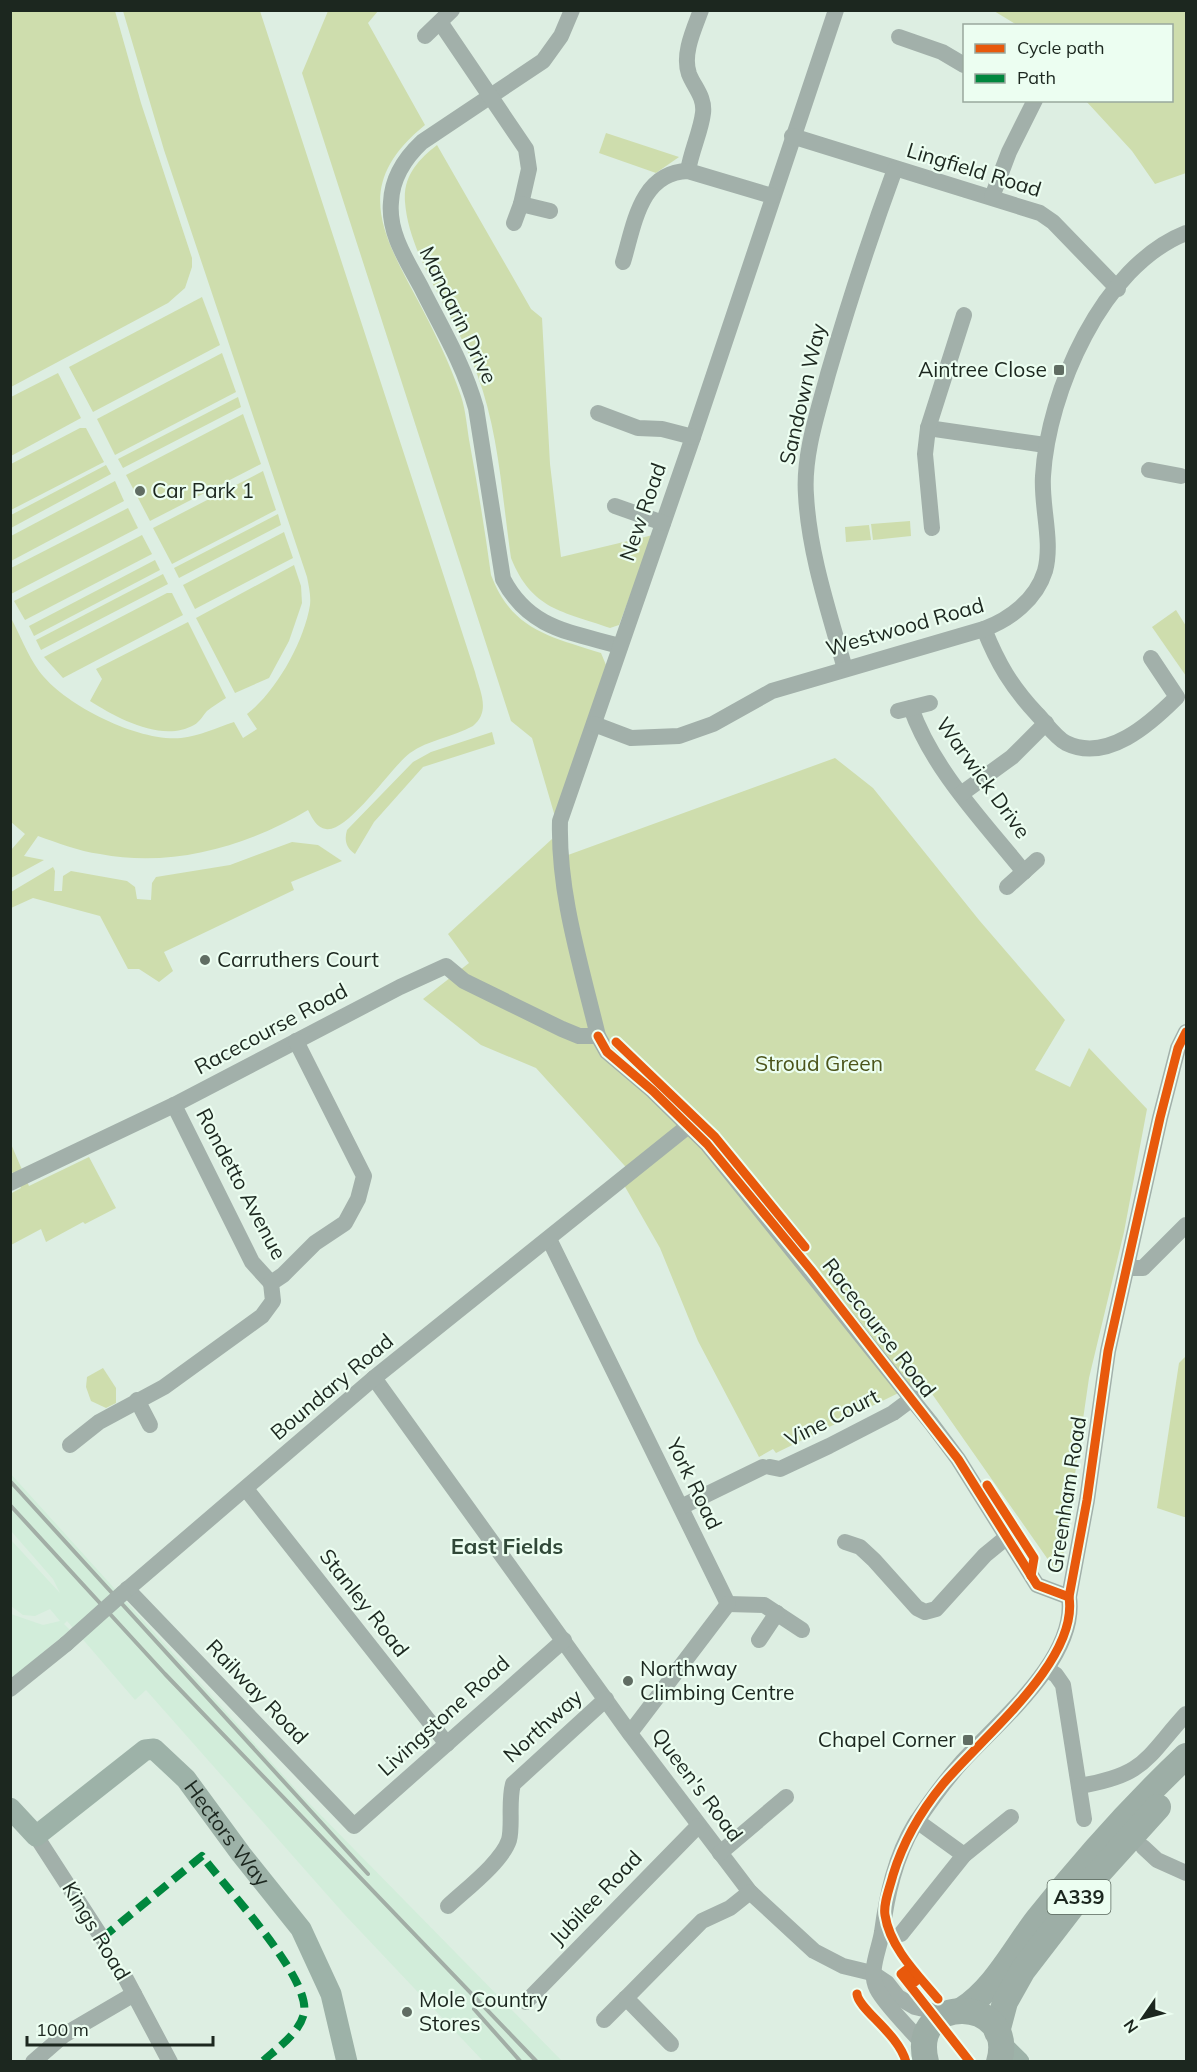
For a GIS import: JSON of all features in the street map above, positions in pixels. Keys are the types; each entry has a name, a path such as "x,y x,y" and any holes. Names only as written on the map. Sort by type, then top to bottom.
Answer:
{"highway":[{"name":"A339","path":"953,2012 988,1989 1038,1919 1095,1850 1186,1756"},
{"name":"A339","path":"1004,2050 1011,1988 1037,1950 1094,1879 1153,1811 1186,1780"},
{"path":"925,2053 933,2023 953,2012 986,2018 1004,2050"}],"main road":[{"name":"Hectors Way","path":"36,1836 144,1750 154,1749 186,1779 241,1854 301,1929 331,1994 347,2061"},
{"name":"Kings Road","path":"10,1808 36,1836"}],"street":[{"name":"Mandarin Drive","path":"572,10 561,36 543,61 422,142 408,155 401,167 391,200 398,243 469,382 476,408 503,579 510,592 531,616 620,646"},
{"path":"688,171 703,112 700,93 687,64 687,52 701,10"},
{"name":"New Road","path":"598,1036 566,900 559,859 560,821 693,437 792,135 836,10"},
{"path":"425,36 446,16 492,96 521,140 528,158 521,204 514,223"},
{"path":"899,37 942,52 963,64"},
{"path":"992,197 1009,152 1042,102"},
{"name":"Lingfield Road","path":"792,135 1040,213 1053,222 1118,289"},
{"name":"Sandown Way","path":"845,669 810,528 806,493 807,467 816,420 838,336 895,169"},
{"path":"622,262 646,194 663,177 677,171 688,171 772,196"},
{"path":"521,204 550,211"},
{"name":"Westwood Road","path":"594,724 632,738 679,736 713,724 772,691 984,629 1002,622 1024,605 1038,586 1045,571 1047,550 1043,489 1045,445 1059,391 1073,359 1094,321 1118,289 1148,257 1185,240"},
{"path":"932,528 925,454 928,428 964,315"},
{"path":"597,413 638,428 662,429 693,437"},
{"path":"928,428 1045,445"},
{"path":"1149,470 1185,480"},
{"path":"615,506 663,523"},
{"path":"984,629 1004,674 1064,742 1083,748 1103,748 1117,743 1163,711 1177,697 1151,658"},
{"name":"Warwick Drive","path":"930,703 905,709 961,794 1024,872"},
{"path":"961,794 1012,757 1046,723"},
{"name":"Warwick Drive","path":"1007,886 1037,860"},
{"name":"Racecourse Road","path":"10,1183 174,1105 400,987 446,966 464,981 562,1029 579,1036 598,1036 603,1049 652,1091 714,1153 913,1398 958,1459 1037,1585 1069,1597"},
{"name":"Greenham Road","path":"872,1973 895,1868 917,1821 959,1765 1016,1706 1047,1669 1064,1631 1071,1609 1069,1597 1087,1500 1103,1379 1160,1118 1178,1048 1186,1032"},
{"path":"70,1445 99,1422 165,1387 262,1316 273,1301 271,1283 283,1275 315,1243 345,1223 358,1199 364,1176 296,1041"},
{"name":"Rondetto Avenue","path":"174,1105 252,1262 271,1283"},
{"name":"Boundary Road","path":"10,1689 66,1644 374,1378 687,1127"},
{"path":"1128,1268 1143,1268 1186,1225"},
{"name":"York Road","path":"549,1239 728,1604"},
{"name":"Queen's Road","path":"374,1378 698,1826 750,1892 814,1950 843,1966 872,1973"},
{"name":"Vine Court","path":"681,1507 766,1467 780,1469 819,1451 893,1413 913,1398"},
{"path":"137,1400 150,1425"},
{"name":"Stanley Road","path":"246,1489 447,1744"},
{"path":"845,1542 860,1547 912,1603 925,1612 936,1609 985,1555 1007,1537"},
{"name":"Railway Road","path":"125,1591 354,1826"},
{"path":"630,1733 728,1604 764,1605 802,1630"},
{"path":"759,1640 777,1613"},
{"name":"Livingstone Road","path":"354,1826 564,1640"},
{"path":"1047,1669 1056,1675 1063,1685 1084,1819"},
{"name":"Northway","path":"448,1906 502,1855 509,1839 509,1802 513,1784 606,1699"},
{"path":"1079,1786 1106,1782 1143,1765 1186,1714"},
{"path":"720,1852 786,1797"},
{"path":"902,1934 964,1854 1011,1817"},
{"path":"917,1821 964,1854"},
{"name":"Jubilee Road","path":"526,2002 698,1826"},
{"name":"Kings Road","path":"36,1836 102,1938"},
{"path":"1143,1847 1157,1860 1186,1872"},
{"path":"604,2020 702,1921 730,1908 750,1892"},
{"path":"872,1973 906,2003 929,2012 953,2012"},
{"path":"872,1973 878,1990 925,2053"},
{"name":"Kings Road","path":"33,2061 64,2035 130,1987 170,2061"},
{"path":"626,1998 671,2044"}],"shaded area":[{"path":"10,1473 302,1796 562,2061 483,2061 345,1915 146,1690 135,1700 67,1621 64,1624 70,1630 11,1679 11,1614 43,1625 60,1621 50,1609 35,1616 23,1615 11,1606 11,1540 60,1593 53,1579 11,1531"}],"green space":[{"path":"11,10 115,11 141,103 192,258 192,267 185,288 168,303 11,387"},
{"path":"123,11 260,11 475,672 483,708 482,714 473,726 410,753 358,810 335,827 326,829 320,827 308,810 234,844 181,856 154,858 127,858 92,853 38,836 24,856 44,860 11,878 11,850 25,834 11,822 11,618 39,671 66,696 103,719 124,728 164,738 188,737 234,722 243,738 257,729 247,714 268,693 287,665 302,635 310,605 307,577 164,150"},
{"path":"328,11 378,11 368,23 425,125 403,146 389,166 382,186 380,206 392,249 429,321 461,396 491,575 510,608 521,619 549,635 601,653 606,665 556,820 532,738 511,721 302,73"},
{"path":"994,11 1186,11 1186,173 1155,184 1132,151 1087,102 1173,102 1173,24 1015,24"},
{"path":"606,133 679,157 656,173 599,153"},
{"path":"437,145 531,309 542,318 550,464 561,557 653,535 619,625 610,628 550,606 539,599 529,588 519,575 511,558 499,465 484,396 469,353 425,267 408,223 405,202 406,184 413,169"},
{"path":"202,297 220,345 93,412 69,367"},
{"path":"222,353 236,392 115,455 97,419"},
{"path":"58,373 81,418 11,456 11,397"},
{"path":"238,397 241,407 123,468 118,459"},
{"path":"243,414 261,464 150,521 126,475"},
{"path":"80,428 86,428 104,462 11,510 11,464"},
{"path":"106,465 111,474 11,528 11,515"},
{"path":"263,471 276,510 172,564 153,528"},
{"path":"115,481 124,501 11,561 11,536"},
{"path":"128,508 138,528 11,594 11,568"},
{"path":"278,514 281,525 179,578 174,568"},
{"path":"910,521 911,536 873,540 871,524"},
{"path":"869,525 871,540 846,542 845,527"},
{"path":"284,532 293,558 195,609 183,585"},
{"path":"142,535 152,554 25,620 14,601"},
{"path":"155,560 160,570 34,636 29,626"},
{"path":"294,565 301,586 302,603 289,641 269,678 235,693 196,618"},
{"path":"163,574 168,584 41,650 36,640"},
{"path":"167,593 172,593 183,615 63,678 44,657"},
{"path":"1176,610 1186,626 1186,676 1152,627"},
{"path":"188,622 226,698 207,711 196,724 181,730 154,730 126,721 90,701 102,679 96,669"},
{"path":"492,732 495,744 423,767 374,822 355,854 350,849 346,840 347,830 413,762 431,752"},
{"name":"Stroud Green","path":"835,758 873,788 979,920 1065,1020 1035,1070 1070,1087 1089,1048 1147,1109 1124,1232 1089,1378 1061,1571 1056,1571 923,1381 776,1453 773,1449 759,1457 698,1341 660,1248 624,1185 634,1176 536,1068 481,1045 423,999 469,963 448,934 552,839 568,855"},
{"path":"292,842 318,845 342,861 291,882 294,890 164,952 173,971 159,982 139,969 128,969 100,916 33,898 11,908 11,892 53,867 55,871 54,891 62,891 63,876 71,871 127,881 135,887 137,899 151,900 152,883 156,877 230,865"},
{"path":"11,1144 29,1186 89,1157 116,1208 85,1224 83,1222 46,1242 41,1229 11,1245 10,1194 21,1188 11,1170"},
{"path":"1186,1356 1186,1517 1184,1517 1157,1508 1179,1363"},
{"path":"103,1368 116,1388 116,1403 106,1408 91,1401 86,1387 87,1377"}],"railway":[{"path":"10,1481 368,1874"},
{"path":"10,1505 165,1674 537,2062"},
{"path":"474,2009 521,2062"}],"marked path":[{"path":"102,1938 202,1856 281,1955 303,1997 304,2013 298,2027 262,2062"}],"cycle path":[{"path":"938,1999 914,1971 893,1939 885,1915 887,1895 902,1851 927,1805 943,1784 1024,1697 1044,1672 1059,1647 1068,1622 1069,1597 1087,1500 1108,1351 1160,1118 1178,1048 1186,1032"},
{"path":"598,1036 607,1052 653,1091 707,1144 811,1270 958,1459 1037,1585 1069,1597"},
{"path":"616,1042 715,1137 805,1247"},
{"path":"987,1485 1034,1558 1031,1576"},
{"path":"915,1982 906,1970 901,1974 970,2062"},
{"path":"857,1994 864,2007 896,2042 906,2062"}],"place":[{"name":"Aintree Close","path":"1059,370"},
{"name":"Car Park 1","path":"140,491"},
{"name":"Carruthers Court","path":"205,960"},
{"name":"Northway Climbing Centre","path":"628,1681"},
{"name":"Chapel Corner","path":"968,1740"},
{"name":"Mole Country Stores","path":"407,2012"}],"district":[{"name":"East Fields","path":"507,1546"}]}
